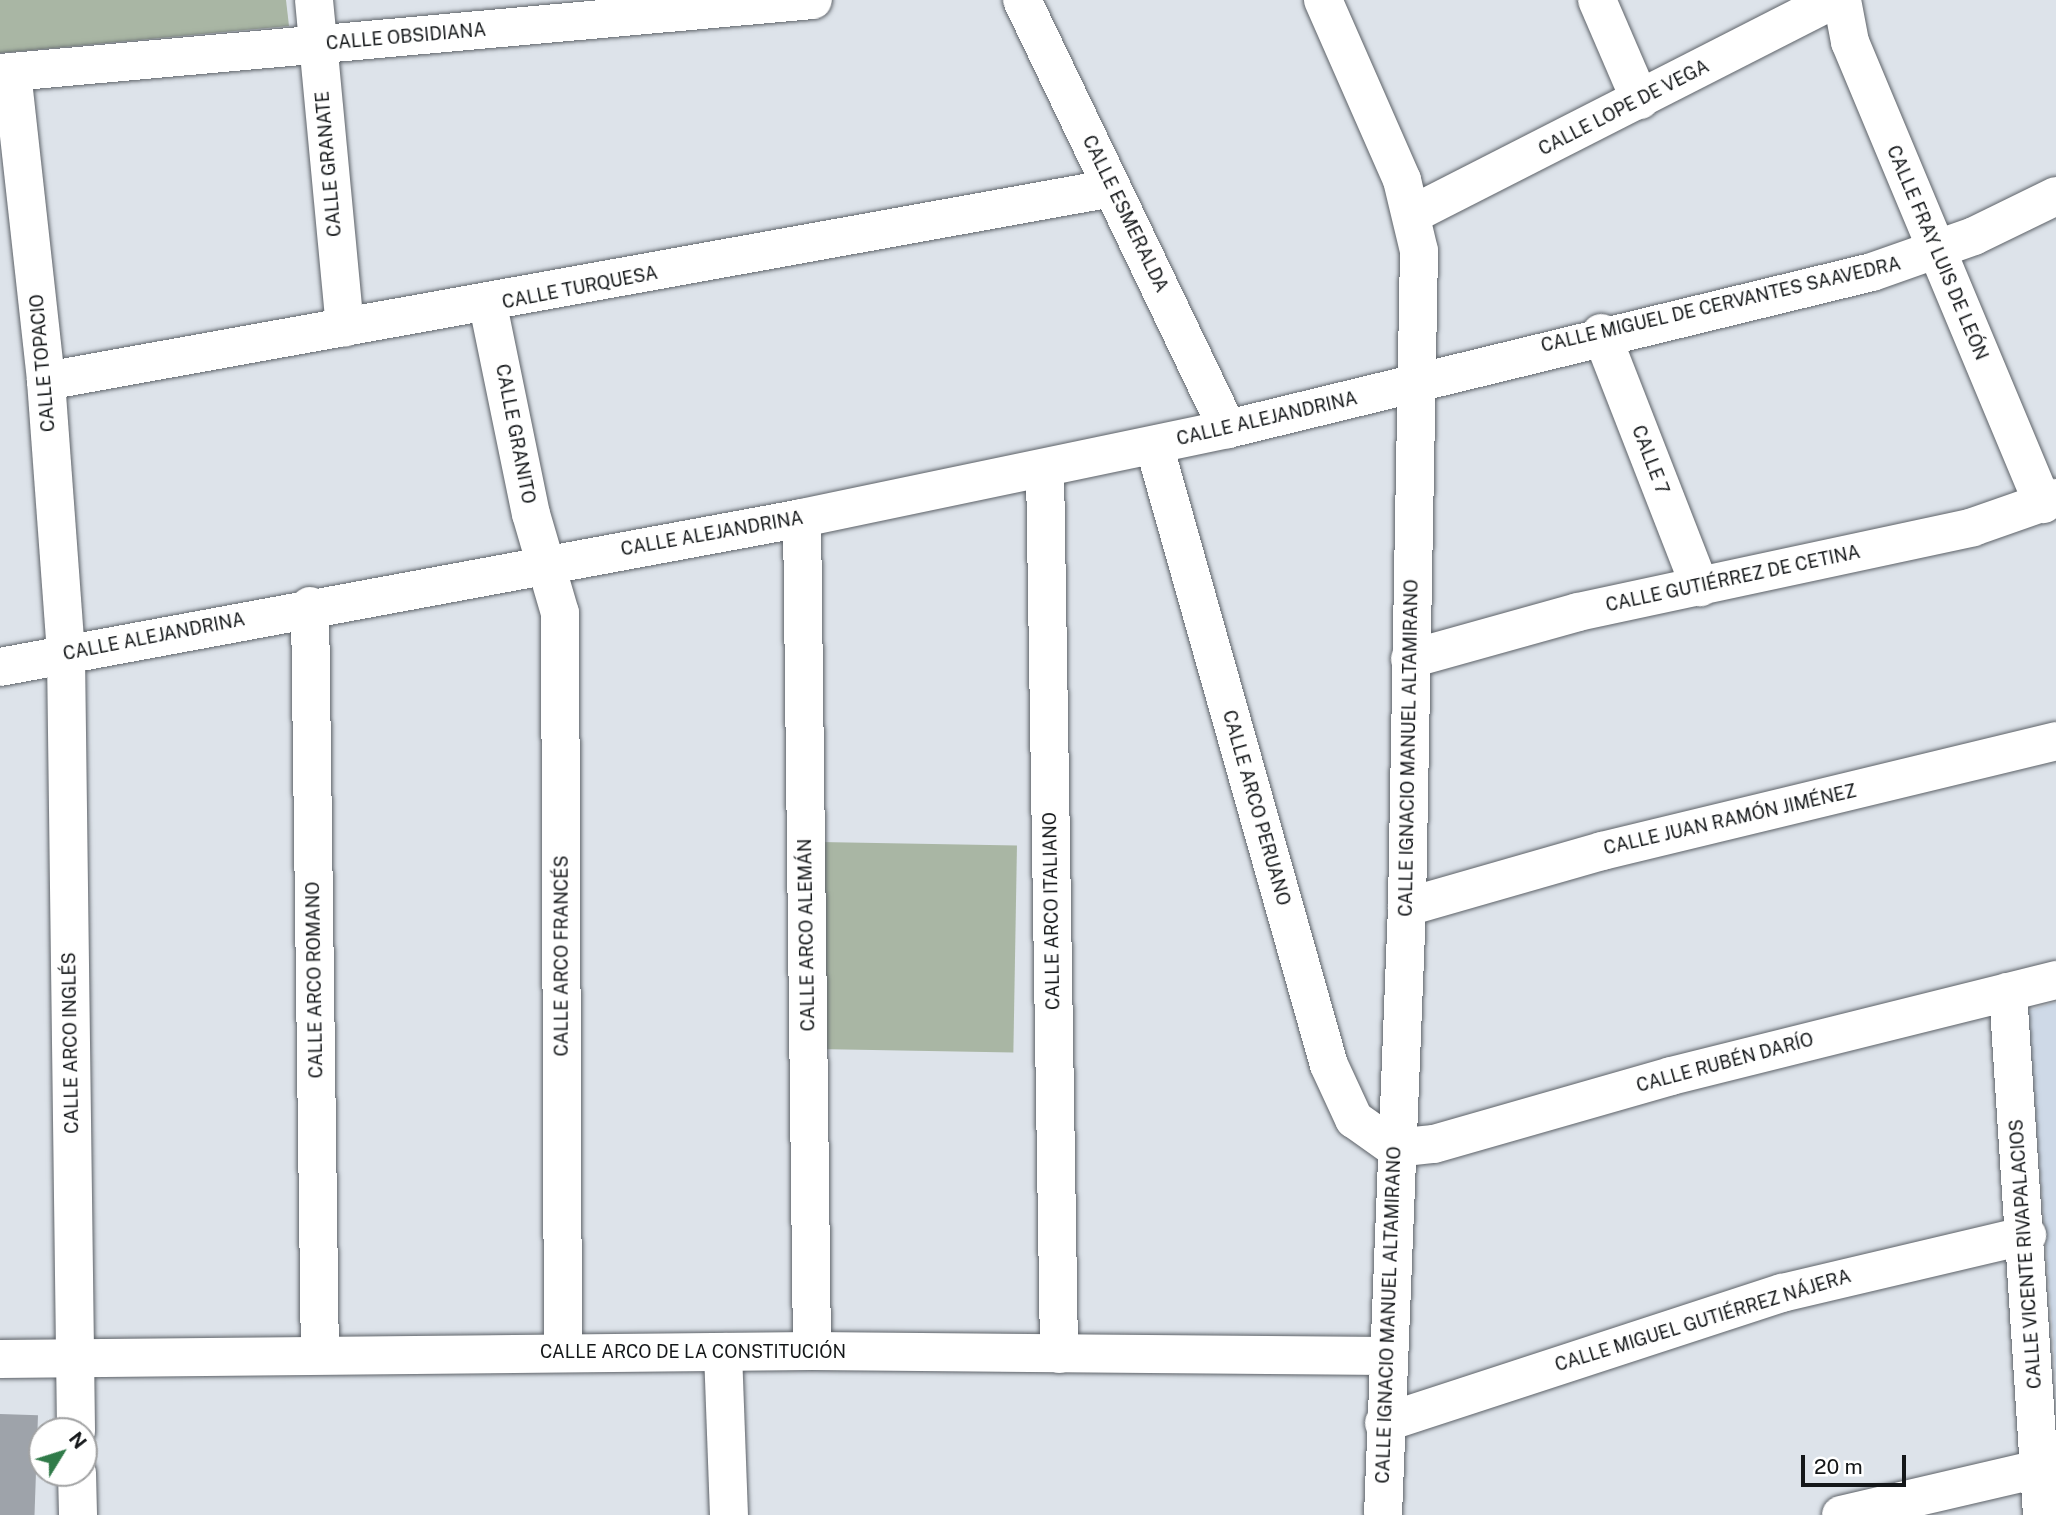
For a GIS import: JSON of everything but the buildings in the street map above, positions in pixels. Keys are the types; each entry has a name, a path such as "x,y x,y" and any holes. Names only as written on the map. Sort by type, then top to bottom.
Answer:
{"street":[{"name":"CALLE GRANATE","path":"314,0 345,328"},
{"name":"CALLE OBSIDIANA","path":"6,73 813,0"},
{"name":"CALLE ESMERALDA","path":"1021,0 1228,429"},
{"name":"CALLE IGNACIO MANUEL ALTAMIRANO","path":"1323,0 1413,214 1419,251 1420,383 1410,659 1407,907 1384,1423 1383,1515"},
{"path":"1597,0 1640,100"},
{"name":"CALLE LOPE DE VEGA","path":"1413,214 1833,0"},
{"name":"CALLE FRAY LUIS DE LEÓN","path":"1842,0 1850,42 1936,251 2049,501"},
{"name":"CALLE TOPACIO","path":"6,73 46,381 66,655"},
{"name":"CALLE TURQUESA","path":"46,381 488,305 1112,188"},
{"name":"CALLE MIGUEL DE CERVANTES SAAVEDRA","path":"1420,383 1601,333 1936,251 2056,196"},
{"name":"CALLE GRANITO","path":"488,305 543,564"},
{"name":"CALLE 7","path":"1601,333 1700,587"},
{"name":"CALLE ALEJANDRINA","path":"0,667 310,606 802,518 1228,429 1420,383"},
{"name":"CALLE ARCO PERUANO","path":"1154,445 1329,1065 1354,1119 1395,1148"},
{"name":"CALLE ARCO ITALIANO","path":"1045,468 1059,1353"},
{"name":"CALLE GUTIÉRREZ DE CETINA","path":"1410,659 1539,621 1973,527 2049,501"},
{"name":"CALLE ARCO ALEMÁN","path":"802,518 812,1351"},
{"name":"CALLE ARCO FRANCÉS","path":"543,564 561,613 562,644 563,1352"},
{"name":"CALLE ARCO ROMANO","path":"310,606 320,1355"},
{"name":"CALLE ARCO INGLÉS","path":"66,655 76,1417"},
{"name":"CALLE JUAN RAMÓN JIMÉNEZ","path":"1407,907 1602,851 2056,741"},
{"name":"CALLE RUBÉN DARÍO","path":"1395,1148 1434,1144 1671,1076 2056,980"},
{"name":"CALLE VICENTE RIVAPALACIOS","path":"2008,992 2047,1468 2042,1515"},
{"name":"CALLE MIGUEL GUTIÉRREZ NÁJERA","path":"1384,1423 1758,1300 2027,1236"},
{"name":"CALLE ARCO DE LA CONSTITUCIÓN","path":"0,1359 812,1351 1387,1356"},
{"path":"723,1352 729,1515"},
{"path":"1841,1515 2047,1468"},
{"path":"78,1487 78,1515"}],"shaded area":[{"path":"2056,1002 2056,1376 2028,1011"}],"green space":[{"path":"0,0 286,0 289,26 0,53"},
{"path":"820,842 1017,845 1013,1052 816,1049"}]}
